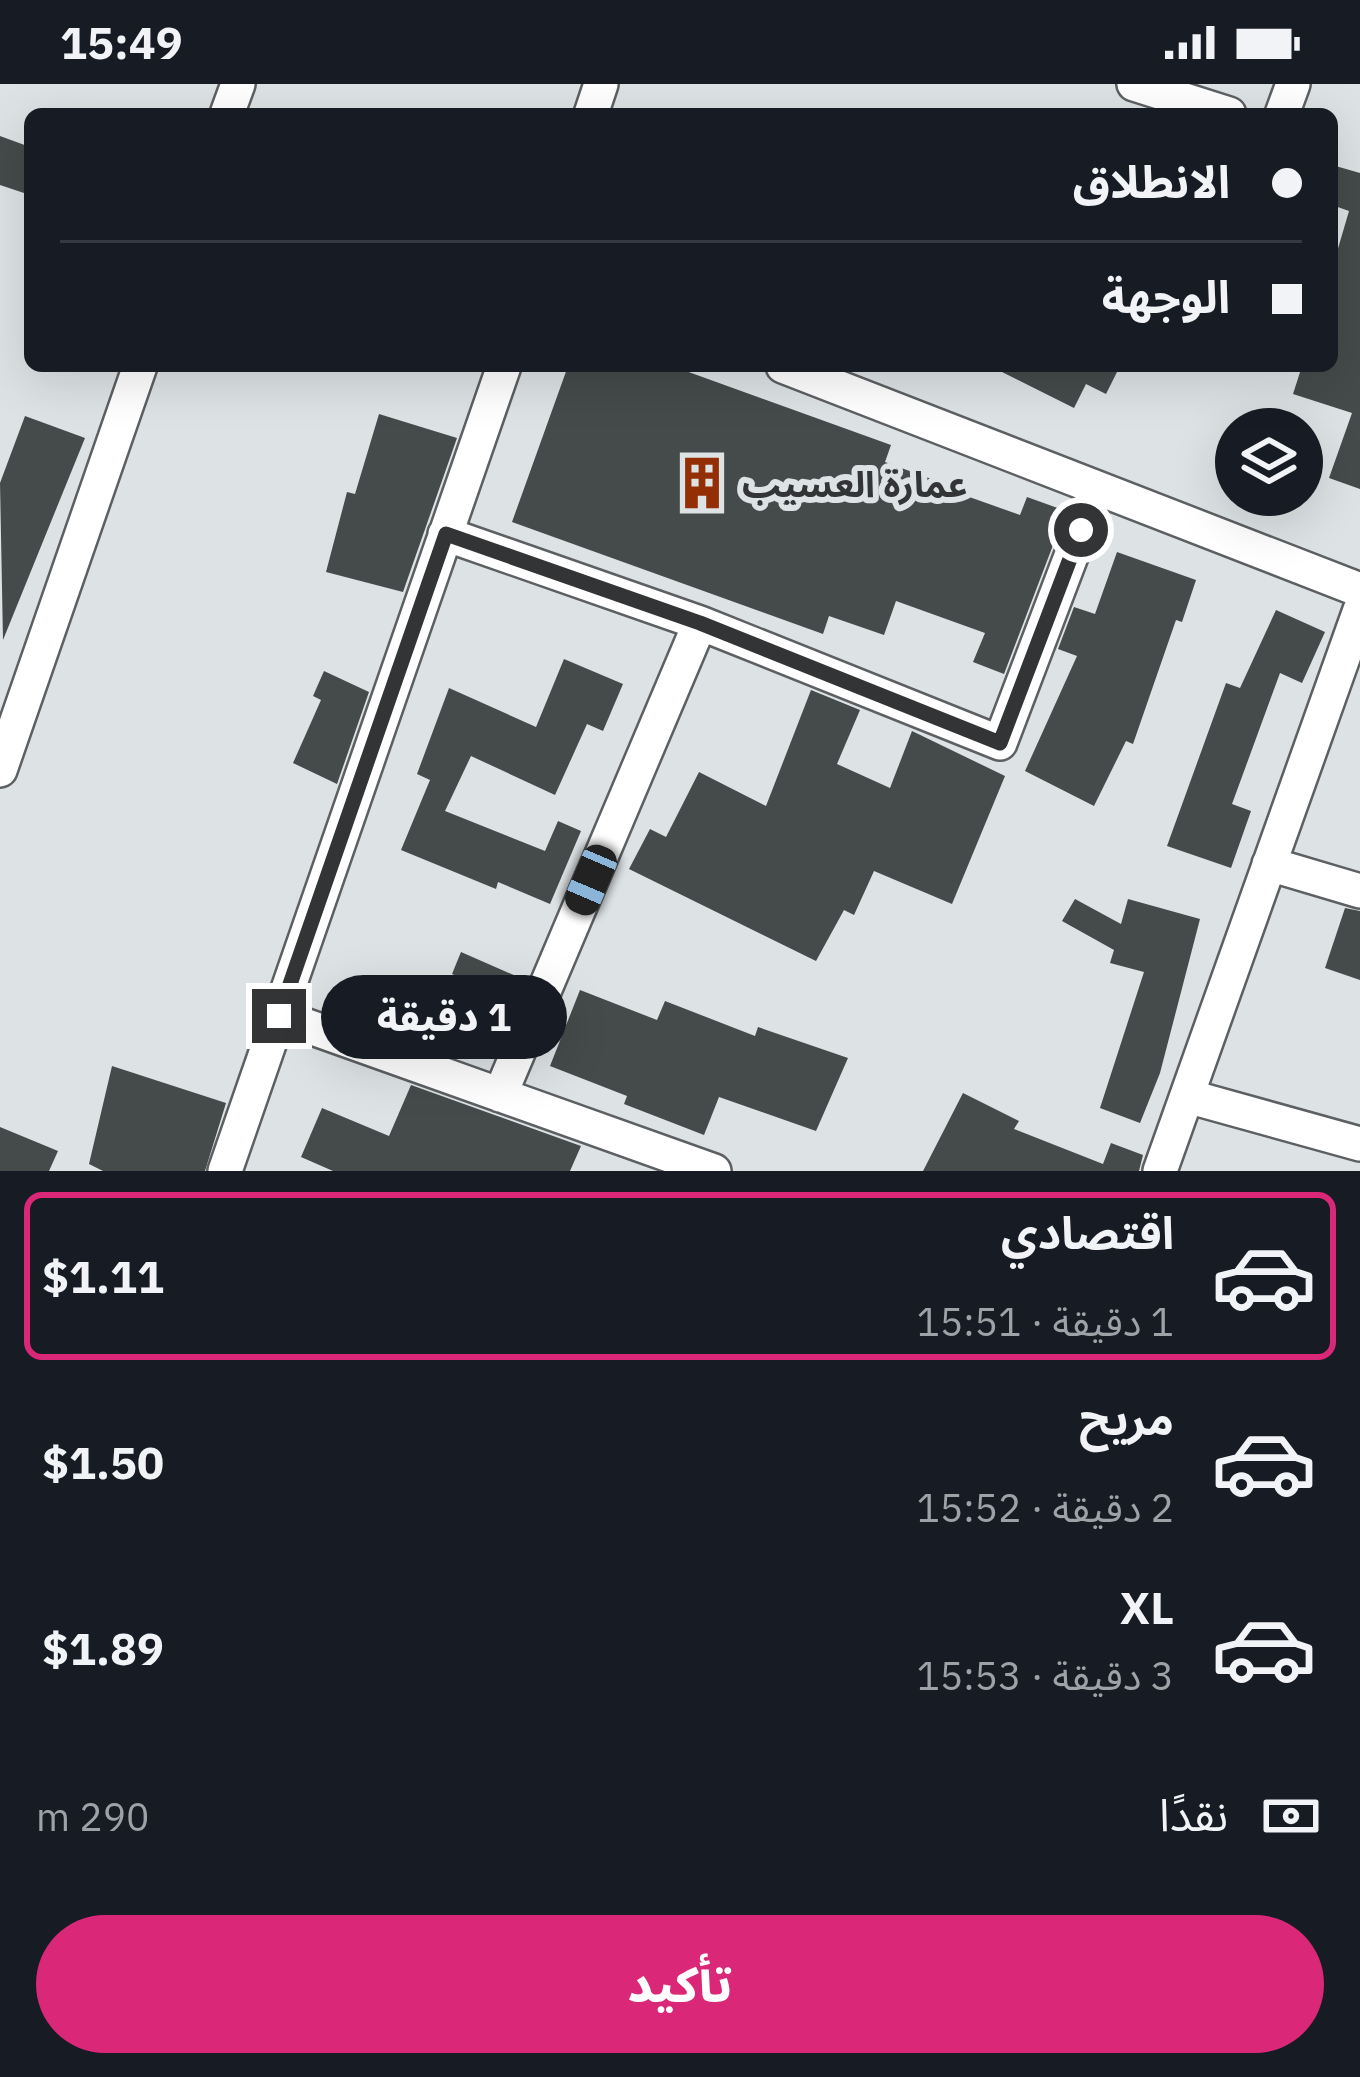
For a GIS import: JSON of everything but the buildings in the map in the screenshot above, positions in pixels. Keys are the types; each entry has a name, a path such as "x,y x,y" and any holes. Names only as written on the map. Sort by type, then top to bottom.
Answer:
{"street":[{"path":"1134,84 1210,108"},
{"path":"0,770 138,372"},
{"path":"225,1171 502,372"},
{"path":"798,372 1360,590"},
{"path":"446,534 700,623 1000,743 1096,488"},
{"path":"1160,1171 1360,610"},
{"path":"500,1095 700,623"},
{"path":"1269,864 1360,890"},
{"path":"279,1016 714,1171"},
{"path":"1187,1096 1360,1144"}],"place":[{"name":"عمارة العسيب","path":"702,483"}],"route":[{"path":"279,1016 446,534 700,623 1000,743 1081,530"}]}
